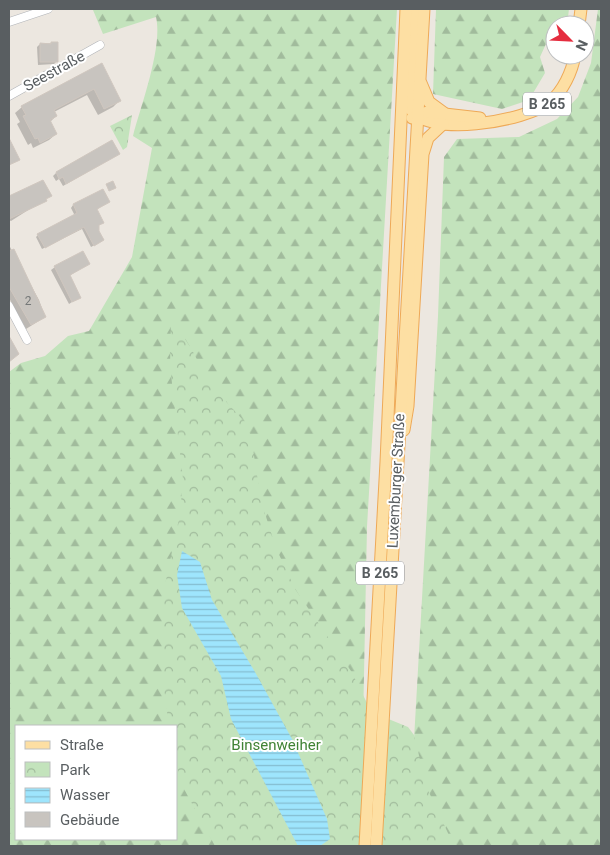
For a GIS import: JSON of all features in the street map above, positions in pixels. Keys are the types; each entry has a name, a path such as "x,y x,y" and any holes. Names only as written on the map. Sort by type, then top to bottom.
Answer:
{"main road":[{"name":"B 265","path":"395,202 406,9"},
{"path":"414,9 409,103 410,110 416,116"},
{"name":"B 265","path":"416,116 424,9"},
{"name":"B 265","path":"419,77 427,99 444,119 492,121 520,118 549,103 567,78 572,65"},
{"path":"395,202 402,176 407,126 416,116 427,112 444,119 428,138 423,154 408,406 397,453"},
{"name":"Luxemburger Straße","path":"376,846 416,116"},
{"name":"Luxemburger Straße","path":"365,846 386,452 395,202"}],"street":[{"path":"9,22 48,9"},
{"name":"Seestraße","path":"9,96 100,45"},
{"path":"9,306 27,340"}],"green space":[{"path":"397,9 367,527 363,724 298,846 9,846 9,372 21,363 45,356 68,336 89,331 132,257 152,148 133,136 154,60 157,29 156,17 103,34 93,10"},
{"path":"436,9 569,9 568,15 545,15 545,46 540,57 545,73 529,100 502,109 433,94"},
{"path":"598,9 601,9 601,846 408,846 438,316 444,157 457,139 519,137 557,119 578,97 590,65 595,65 595,32"},
{"path":"132,115 127,147 123,150 110,126"},
{"name":"Binsenweiher","path":"171,317 203,371 220,395 243,420 251,436 261,501 276,548 295,589 351,671 367,703 386,718 408,727 414,735 427,788 454,846 215,846 184,789 178,770 178,725 169,725 164,690 162,608 180,514 183,479 170,366"}],"water":[{"name":"Binsenweiher","path":"182,551 200,562 212,600 292,739 327,819 330,839 320,846 298,846 231,719 221,676 182,608 177,575"}],"building":[{"path":"51,42 58,42 58,62 40,62 40,43 51,44"},
{"path":"102,63 121,101 104,109 94,89 54,110 57,116 50,120 57,134 40,143 38,138 35,139 23,116 26,115 21,106"},
{"path":"9,138 20,160 9,165"},
{"path":"112,140 120,154 66,184 63,177 59,179 56,172"},
{"path":"43,180 52,196 46,199 47,201 9,219 9,196"},
{"path":"113,181 116,188 109,191 106,184"},
{"path":"103,189 110,202 97,209 104,223 99,225 99,231 104,240 94,246 84,227 45,248 37,234 77,213 73,204"},
{"path":"14,249 46,317 31,325 9,287 9,251"},
{"path":"83,251 90,264 70,275 81,298 72,302 54,266"},
{"path":"9,336 19,354 9,362"}]}
